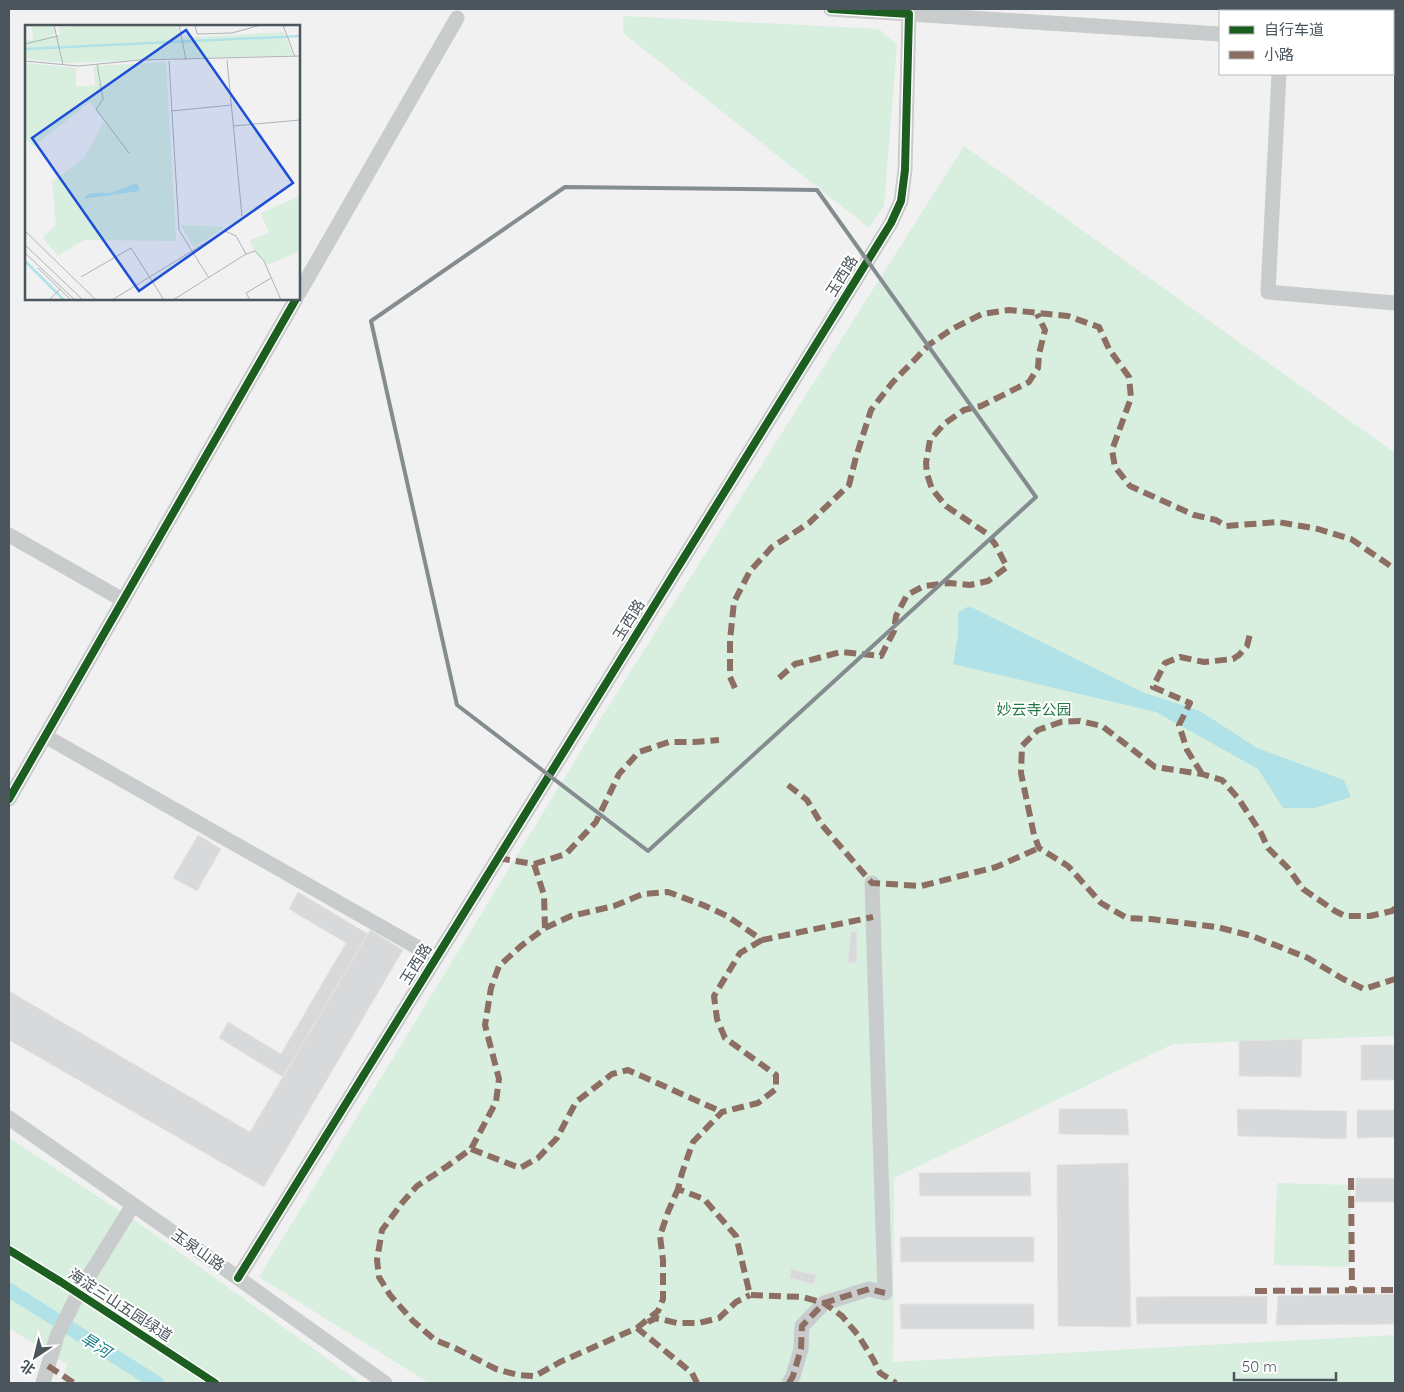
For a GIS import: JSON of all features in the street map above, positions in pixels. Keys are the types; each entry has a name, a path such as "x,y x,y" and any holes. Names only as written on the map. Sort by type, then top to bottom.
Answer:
{"street":[{"path":"831,9 909,12 1219,34"},
{"name":"玉西路","path":"238,1278 891,223 901,201 905,170 909,12"},
{"path":"300,291 456,18"},
{"path":"1279,75 1268,292 1395,303"},
{"path":"9,799 295,300"},
{"path":"9,535 123,600"},
{"path":"45,736 436,958"},
{"path":"789,1383 794,1376 801,1349 802,1326 824,1303 868,1289 886,1293 872,883"},
{"name":"玉泉山路","path":"9,1118 385,1383"},
{"path":"43,1383 57,1336 78,1294 133,1205"}],"highlighted area":[{"path":"565,187 817,190 1036,497 648,851 457,705 371,321"}],"green space":[{"path":"623,16 879,29 897,45 884,206 869,228 623,33"},
{"name":"妙云寺公园","path":"964,146 1395,453 1395,1036 1173,1044 894,1178 893,1362 1395,1335 1395,1383 429,1383 259,1277 601,718"},
{"path":"9,1138 140,1224 361,1383 62,1383 67,1364 9,1328"},
{"path":"1277,1183 1351,1185 1350,1267 1274,1265"}],"water":[{"path":"969,606 1142,692 1200,711 1257,748 1344,780 1351,797 1315,808 1283,808 1258,769 1156,712 953,664 958,635 958,613"}],"building":[{"path":"198,835 221,849 197,891 173,878"},
{"path":"298,892 368,934 283,1077 219,1038 228,1022 281,1054 346,943 289,909"},
{"path":"370,930 403,950 264,1187 9,1040 9,991 250,1132"},
{"path":"851,931 857,932 857,963 848,962"},
{"path":"1302,1039 1301,1077 1239,1076 1239,1041"},
{"path":"1361,1045 1395,1045 1395,1080 1361,1080"},
{"path":"1059,1109 1127,1109 1129,1135 1059,1134"},
{"path":"1237,1109 1347,1111 1346,1139 1238,1136"},
{"path":"1357,1110 1395,1110 1395,1137 1357,1138"},
{"path":"1128,1163 1131,1327 1058,1326 1057,1165"},
{"path":"1030,1172 1031,1196 920,1196 919,1173"},
{"path":"1356,1178 1395,1178 1395,1202 1355,1202"},
{"path":"900,1237 1034,1237 1034,1262 901,1262"},
{"path":"791,1269 816,1275 814,1284 790,1278"},
{"path":"1395,1294 1395,1324 1276,1325 1278,1296"},
{"path":"1267,1296 1267,1324 1137,1324 1136,1297"},
{"path":"900,1304 1034,1304 1034,1329 901,1329"}],"waterway":[{"name":"旱河","path":"9,1290 157,1383"}],"marked path":[{"path":"735,688 730,677 730,640 734,602 750,571 772,547 809,523 849,485 871,410 892,383 930,344 952,329 982,314 1009,310 1068,316 1099,327 1109,349 1129,377 1131,398 1112,450 1115,467 1130,486 1194,515 1216,520 1226,526 1278,522 1318,529 1351,539 1395,569"},
{"path":"779,678 795,664 841,652 881,656 894,631 896,616 907,595 924,586 949,583 970,585 988,581 1007,567 995,544 986,533 946,506 932,489 926,463 930,440 944,424 964,410 981,406 1029,382 1038,368 1039,354 1045,330 1037,314"},
{"path":"1202,774 1187,750 1179,725 1190,703 1153,687 1165,663 1180,657 1204,662 1233,659 1247,646 1250,634"},
{"path":"1395,908 1392,911 1370,916 1345,916 1335,911 1303,889 1288,868 1268,848 1261,833 1238,798 1222,780 1202,774 1155,767 1102,726 1080,721 1061,722 1038,730 1022,746 1021,773 1034,835 1039,848 1068,866 1101,903 1127,918 1217,927 1252,936 1308,958 1364,989 1395,979"},
{"path":"498,858 534,864 566,854 596,822 619,774 639,752 669,742 719,740"},
{"path":"788,785 807,800 822,825 872,883 921,886 996,867 1039,848"},
{"path":"534,864 544,895 545,928 499,966 491,988 485,1025 499,1079 496,1102 471,1149 417,1186 382,1230 377,1260 379,1277 390,1295 413,1321 435,1340 496,1369 518,1375 535,1376 560,1362 637,1328 692,1373 697,1383"},
{"path":"545,928 571,916 614,906 643,894 668,892 727,916 762,940 873,917"},
{"path":"762,940 740,953 714,996 717,1019 725,1038 776,1075 776,1089 758,1103 722,1112 693,1142 678,1189 704,1199 736,1236 750,1295 803,1297 824,1303 842,1316 858,1335 880,1373 896,1383"},
{"path":"471,1149 520,1168 538,1158 557,1138 576,1102 612,1074 628,1070 722,1112"},
{"path":"1351,1178 1352,1290"},
{"path":"637,1328 658,1311 663,1299 663,1260 660,1236 678,1189"},
{"path":"789,1383 801,1349 802,1326 824,1303 869,1289 885,1293"},
{"path":"1255,1291 1395,1290"},
{"path":"648,1322 656,1318 677,1323 699,1323 719,1318 736,1302 750,1295"},
{"path":"48,1366 74,1383"}],"cycle path":[{"path":"238,1278 891,223 901,201 905,170 909,14 831,9"},
{"path":"9,799 295,300"},
{"name":"海淀三山五园绿道","path":"9,1250 215,1383"}]}
